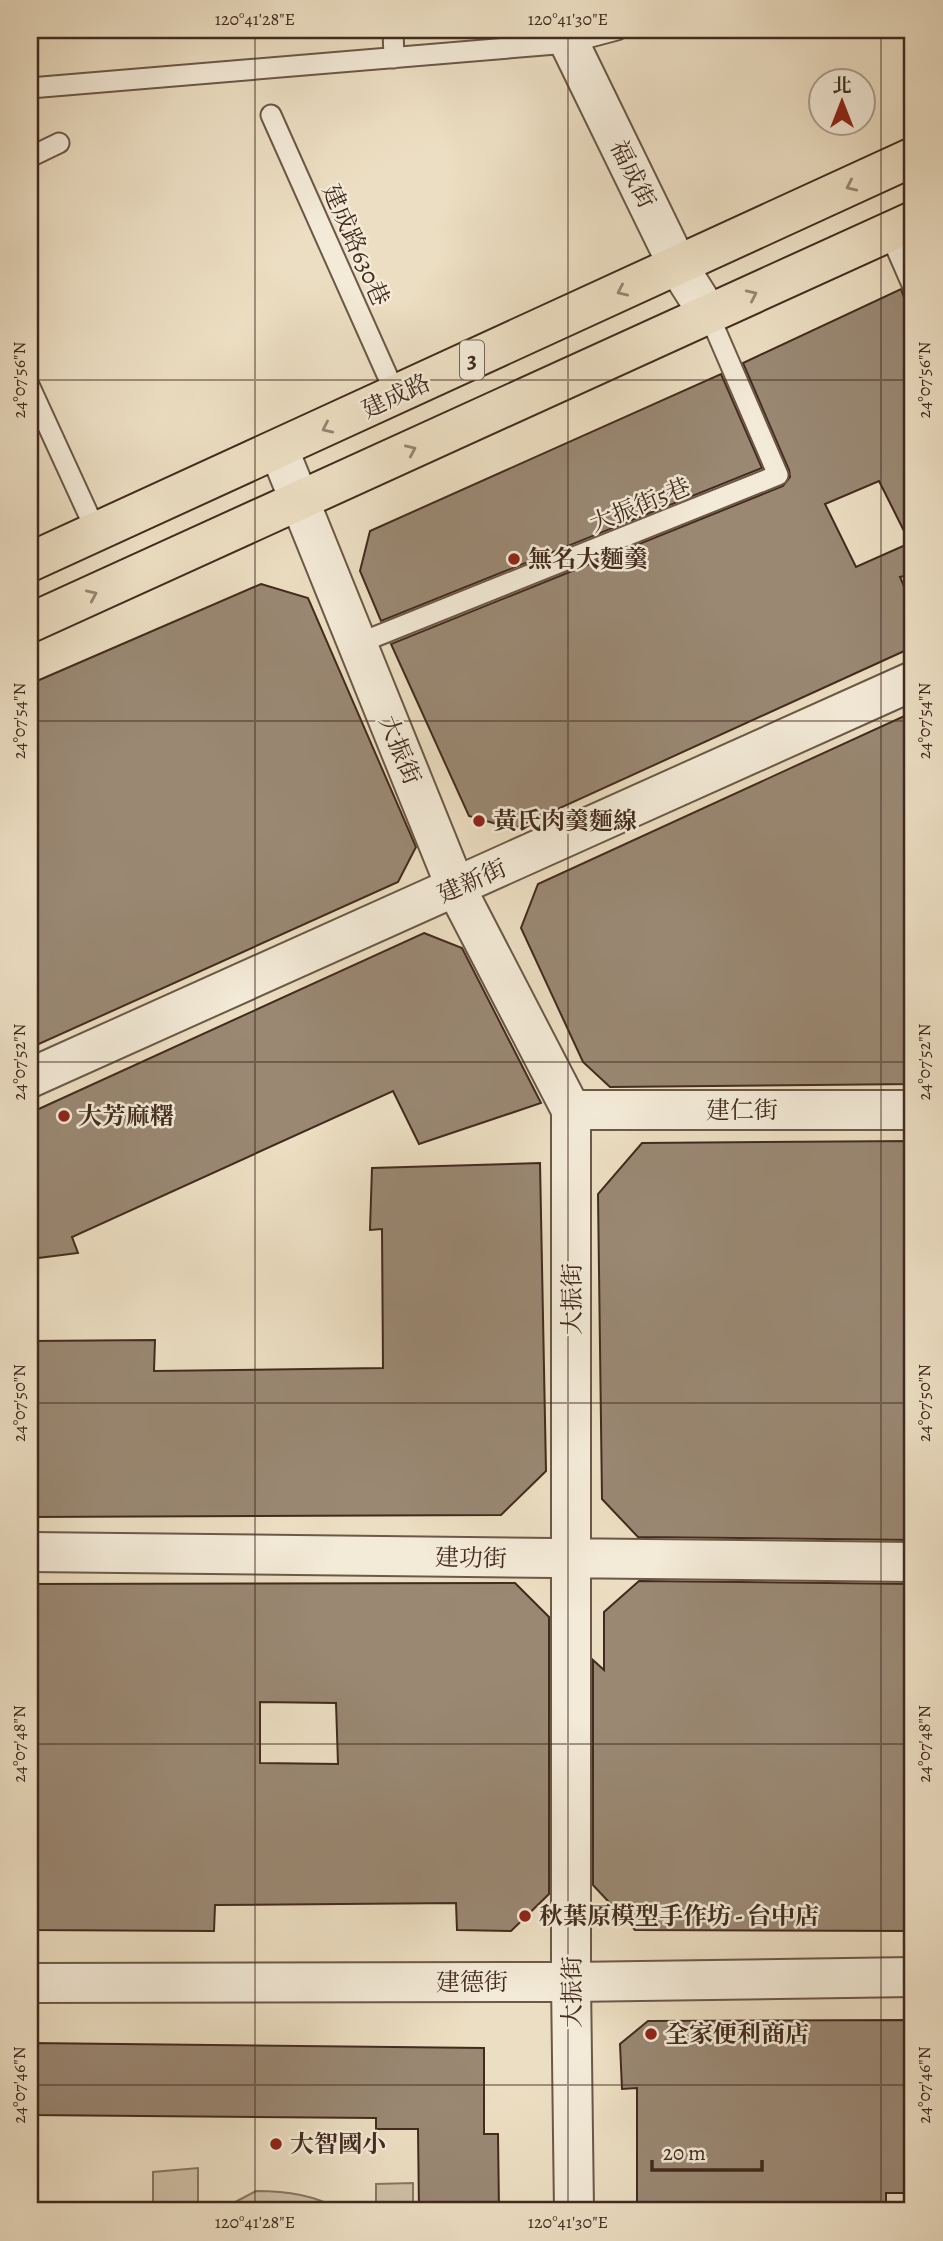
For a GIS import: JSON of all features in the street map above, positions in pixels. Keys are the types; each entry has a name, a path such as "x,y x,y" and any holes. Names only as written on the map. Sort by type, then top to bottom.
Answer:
{"main road":[{"name":"建成路","path":"30,562 913,157"},
{"name":"3","path":"30,623 901,226"}],"street":[{"name":"福成街","path":"566,36 678,266 709,315"},
{"name":"大振街","path":"279,450 456,888 571,1110 571,1982 575,2211"},
{"name":"建新街","path":"30,1079 913,681"},
{"name":"建仁街","path":"571,1110 913,1110"},
{"name":"建功街","path":"30,1552 913,1562"},
{"name":"建德街","path":"30,1983 571,1982 913,1977"}],"lane":[{"path":"393,30 394,58"},
{"path":"30,88 394,58 617,30"},
{"name":"建成路630巷","path":"271,115 396,395"},
{"path":"30,157 59,143"},
{"path":"901,226 913,287"},
{"name":"大振街5巷","path":"357,644 778,475 709,315"},
{"path":"30,387 97,533"}],"shaded area":[{"path":"198,2168 198,2211 153,2211 153,2172"},
{"path":"413,2183 413,2211 376,2211 376,2184"},
{"path":"256,2191 301,2195 343,2211 218,2211"}],"building":[{"path":"901,289 913,323 913,574 900,577 913,607 913,647 514,829 469,816 391,644 783,486 790,477 789,470 743,363","holes":["879,481 910,543 856,567 825,504"]},
{"path":"721,374 762,468 381,621 360,571 370,531"},
{"path":"261,584 308,598 416,847 398,882 30,1048 30,684"},
{"path":"913,712 913,1084 610,1087 583,1062 521,928 538,884"},
{"path":"424,933 462,948 541,1103 419,1144 393,1091 72,1237 78,1253 30,1259 30,1113"},
{"path":"913,1141 913,1540 638,1537 602,1499 598,1194 642,1143"},
{"path":"540,1163 546,1471 501,1515 30,1517 30,1341 155,1340 154,1371 383,1368 382,1229 370,1230 372,1168"},
{"path":"639,1581 913,1584 913,1931 635,1930 593,1885 593,1660 604,1670 604,1612"},
{"path":"515,1583 549,1617 549,1894 511,1931 457,1930 456,1903 215,1905 214,1931 30,1930 30,1584","holes":["260,1702 336,1703 338,1764 260,1763"]},
{"path":"913,2020 913,2193 886,2193 886,2211 637,2211 637,2088 622,2089 620,2044 648,2021"},
{"path":"30,2043 484,2048 484,2134 498,2134 499,2211 419,2211 418,2129 376,2129 376,2118 30,2115"}],"place":[{"name":"無名大麵羹","path":"514,559"},
{"name":"黃氏肉羹麵線","path":"479,821"},
{"name":"大芳麻糬","path":"64,1116"},
{"name":"秋葉原模型手作坊 - 台中店","path":"525,1916"},
{"name":"全家便利商店","path":"651,2034"},
{"name":"大智國小","path":"276,2144"}]}
